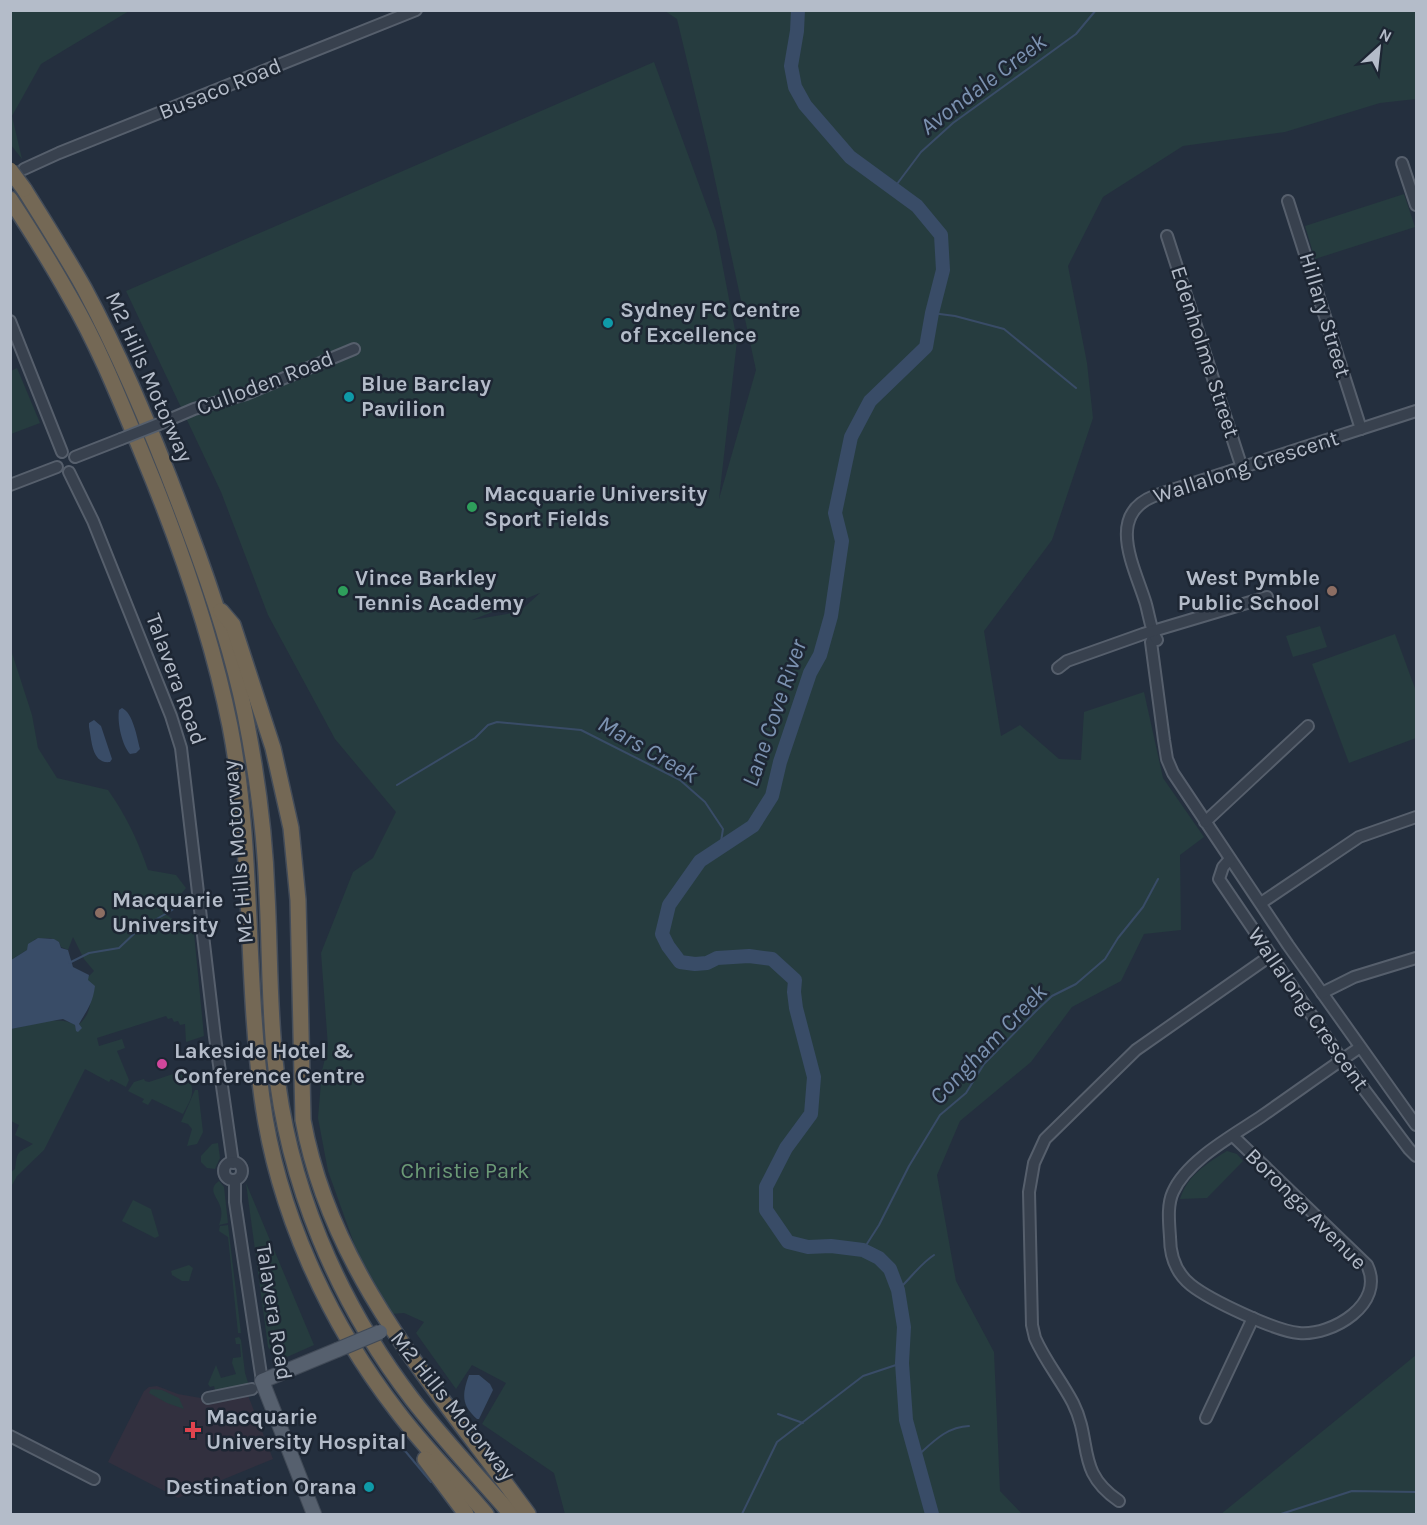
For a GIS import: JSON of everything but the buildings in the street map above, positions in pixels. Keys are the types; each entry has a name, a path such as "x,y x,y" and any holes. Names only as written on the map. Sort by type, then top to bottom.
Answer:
{"highway":[{"name":"M2 Hills Motorway","path":"17,170 24,189 85,290 122,364 176,496 217,606 244,710 259,788 267,893 268,957 275,1064 288,1139 314,1225 330,1263 370,1339 412,1400 511,1515"},
{"name":"M2 Hills Motorway","path":"10,199 71,298 108,370 160,495 190,576 208,637 230,725 243,804 252,983 261,1096 268,1138 290,1211 307,1257 328,1303 370,1374 396,1410 486,1515"},
{"path":"217,606 233,625 273,748 291,828 298,900 303,1120 308,1148 338,1232 386,1330 414,1361 528,1515"},
{"path":"290,1211 300,1256 315,1294 356,1368 466,1515"}],"main road":[{"path":"257,1385 386,1330"},
{"name":"Talavera Road","path":"257,1385 314,1515"}],"street":[{"name":"Busaco Road","path":"17,170 416,10"},
{"path":"1402,163 1416,205"},
{"name":"Hillary Street","path":"1288,201 1360,429"},
{"name":"Edenholme Street","path":"1167,236 1242,468"},
{"path":"10,321 62,452"},
{"name":"Culloden Road","path":"75,457 194,409 246,394 354,349"},
{"name":"Wallalong Crescent","path":"1416,411 1148,498 1135,510 1126,526 1126,542 1148,609 1153,634 1151,642 1156,687 1170,767 1359,1048 1416,1125"},
{"path":"62,452 68,452 75,457 75,467 69,472 63,472 57,467 56,460 62,452"},
{"path":"10,485 57,467"},
{"name":"Talavera Road","path":"69,472 93,521 182,748 215,1037 233,1163 226,1166 224,1174 235,1180 235,1202 257,1385"},
{"path":"1058,668 1067,661 1267,597"},
{"path":"1205,822 1308,726"},
{"path":"1261,903 1359,837 1416,817"},
{"name":"Wallalong Crescent","path":"1230,859 1223,867 1219,879 1269,956 1342,1060 1408,1149 1416,1156"},
{"path":"1119,1501 1097,1482 1089,1467 1077,1412 1035,1338 1032,1325 1029,1192 1034,1163 1045,1139 1136,1050 1269,956"},
{"path":"1322,993 1354,977 1416,958"},
{"name":"Boronga Avenue","path":"1233,1136 1367,1265 1371,1273 1370,1292 1349,1317 1330,1328 1319,1332 1297,1333 1270,1326 1203,1293 1187,1281 1176,1265 1170,1248 1170,1200 1186,1170 1233,1136 1359,1048"},
{"path":"1206,1418 1253,1318"},
{"path":"208,1398 257,1385"},
{"path":"10,1436 94,1479"}],"shaded area":[{"name":"Macquarie University Hospital","path":"157,1386 178,1394 212,1400 247,1393 273,1459 178,1498 108,1462 144,1391 149,1387"}],"green space":[{"path":"10,11 129,11 41,64 12,116 22,159 11,145"},
{"name":"Christie Park","path":"665,11 1416,11 1416,99 1380,103 1285,132 1183,146 1103,197 1068,266 1087,363 1093,418 1052,540 984,631 1001,736 1020,725 1059,759 1081,760 1084,712 1144,692 1163,778 1204,837 1180,855 1181,930 1144,934 1121,981 1072,1007 1031,1062 960,1121 937,1175 956,1281 994,1352 1000,1491 1022,1514 565,1514 554,1473 482,1424 506,1383 472,1365 456,1389 416,1333 424,1322 404,1313 391,1314 356,1249 328,1171 318,1118 322,1071 328,1046 321,953 353,872 373,858 396,812 335,739 268,615 221,492 126,291 654,62 716,231 737,341 719,499 756,370 709,152 677,19","holes":["540,593 519,612 472,620"]},
{"path":"1404,194 1415,227 1315,259 1305,226"},
{"path":"17,368 40,423 11,434 11,371"},
{"path":"1320,626 1327,647 1293,657 1286,636"},
{"path":"1395,634 1416,691 1416,738 1349,763 1312,664"},
{"path":"11,650 32,715 38,748 57,778 108,790 131,828 148,870 176,875 186,888 165,914 194,933 204,1036 186,1042 185,1024 180,1025 178,1021 174,1022 172,1018 168,1019 166,1016 97,1038 99,1046 122,1039 125,1048 117,1051 129,1080 126,1087 111,1079 109,1082 85,1069 44,1150 17,1176 11,1187 11,1172 15,1169 18,1155 33,1144 15,1135 19,1125 11,1121 11,1029 52,1021 68,1022 75,1027 88,1011 91,999 87,978 94,971 84,959 73,937 68,950 50,938 35,939 27,950 11,960"},
{"path":"176,1073 186,1076 192,1086 192,1095 183,1114 152,1099 148,1105 142,1102 144,1099 128,1091 134,1082 144,1079 149,1082"},
{"path":"195,1090 198,1090 203,1132 197,1144 187,1146 192,1129 188,1124 181,1122"},
{"path":"218,1143 220,1158 215,1169 207,1168 201,1162 201,1156 212,1144"},
{"path":"1227,1151 1237,1154 1243,1161 1207,1198 1180,1199 1187,1183 1205,1165"},
{"path":"219,1181 224,1187 228,1223 219,1225 221,1209 213,1191 215,1184"},
{"path":"246,1183 314,1345 287,1357 275,1356 268,1347"},
{"path":"133,1200 151,1209 159,1236 155,1238 122,1221"},
{"path":"228,1225 241,1333 238,1333 228,1237 219,1231 220,1226"},
{"path":"189,1265 193,1268 189,1281 182,1281 172,1275 171,1271"},
{"path":"239,1337 249,1386 216,1394 214,1386 210,1387 208,1384 216,1365 221,1378 236,1374 232,1363 233,1358 241,1357 240,1344 236,1344 235,1338"},
{"path":"1416,1355 1416,1514 1221,1514"},
{"path":"151,1389 162,1390 179,1398 184,1409 149,1393"}],"water":[{"path":"122,708 129,715 134,726 140,749 136,753 130,754 122,740 119,710"},
{"path":"94,720 101,726 112,759 110,762 104,762 96,756 94,751 89,723"},
{"path":"38,938 54,939 59,942 61,948 68,950 73,967 89,975 88,980 95,986 91,1002 79,1024 82,1028 78,1032 75,1025 63,1019 11,1029 11,960 27,950 28,944"},
{"path":"469,1375 479,1375 490,1384 493,1390 479,1419 468,1409 464,1399"}],"waterway":[{"name":"Lane Cove River","path":"798,10 791,66 795,87 805,105 850,157 917,206 941,235 943,270 926,347 870,401 851,437 835,513 842,541 831,616 820,655 810,673 780,762 772,796 753,826 700,861 669,905 662,934 680,962 707,963 717,958 749,956 772,959 795,980 796,1008 814,1077 811,1114 786,1148 766,1187 766,1210 788,1242 808,1247 831,1246 863,1250 879,1258 890,1269 898,1290 904,1327 902,1363 906,1420 932,1514"},
{"name":"Avondale Creek","path":"894,188 921,152 953,123 1076,34 1096,10"},
{"path":"932,313 955,316 1004,329 1076,388"},
{"name":"Mars Creek","path":"397,785 475,738 488,725 497,722 581,730 680,780 705,802 723,829 720,848"},
{"name":"Congham Creek","path":"863,1250 940,1115 966,1093 984,1064 1038,1009 1052,996 1076,984 1105,959 1118,938 1143,907 1158,879"},
{"name":"Mars Creek","path":"69,963 89,953 119,948 138,930 172,910 187,897"},
{"path":"898,1290 934,1255"},
{"path":"742,1514 777,1442 863,1376 902,1363"},
{"path":"778,1414 803,1423"},
{"path":"916,1457 947,1432 969,1426"},
{"path":"392,1444 406,1452 431,1482"},
{"path":"1281,1514 1352,1491 1416,1492"}],"place":[{"name":"Sydney FC Centre of Excellence","path":"608,323"},
{"name":"Blue Barclay Pavilion","path":"349,397"},
{"name":"Macquarie University Sport Fields","path":"472,507"},
{"name":"Vince Barkley Tennis Academy","path":"343,591"},
{"name":"West Pymble Public School","path":"1332,591"},
{"name":"Macquarie University","path":"100,913"},
{"name":"Lakeside Hotel & Conference Centre","path":"162,1064"},
{"name":"Macquarie University Hospital","path":"193,1430"},
{"name":"Destination Orana","path":"369,1487"}]}
